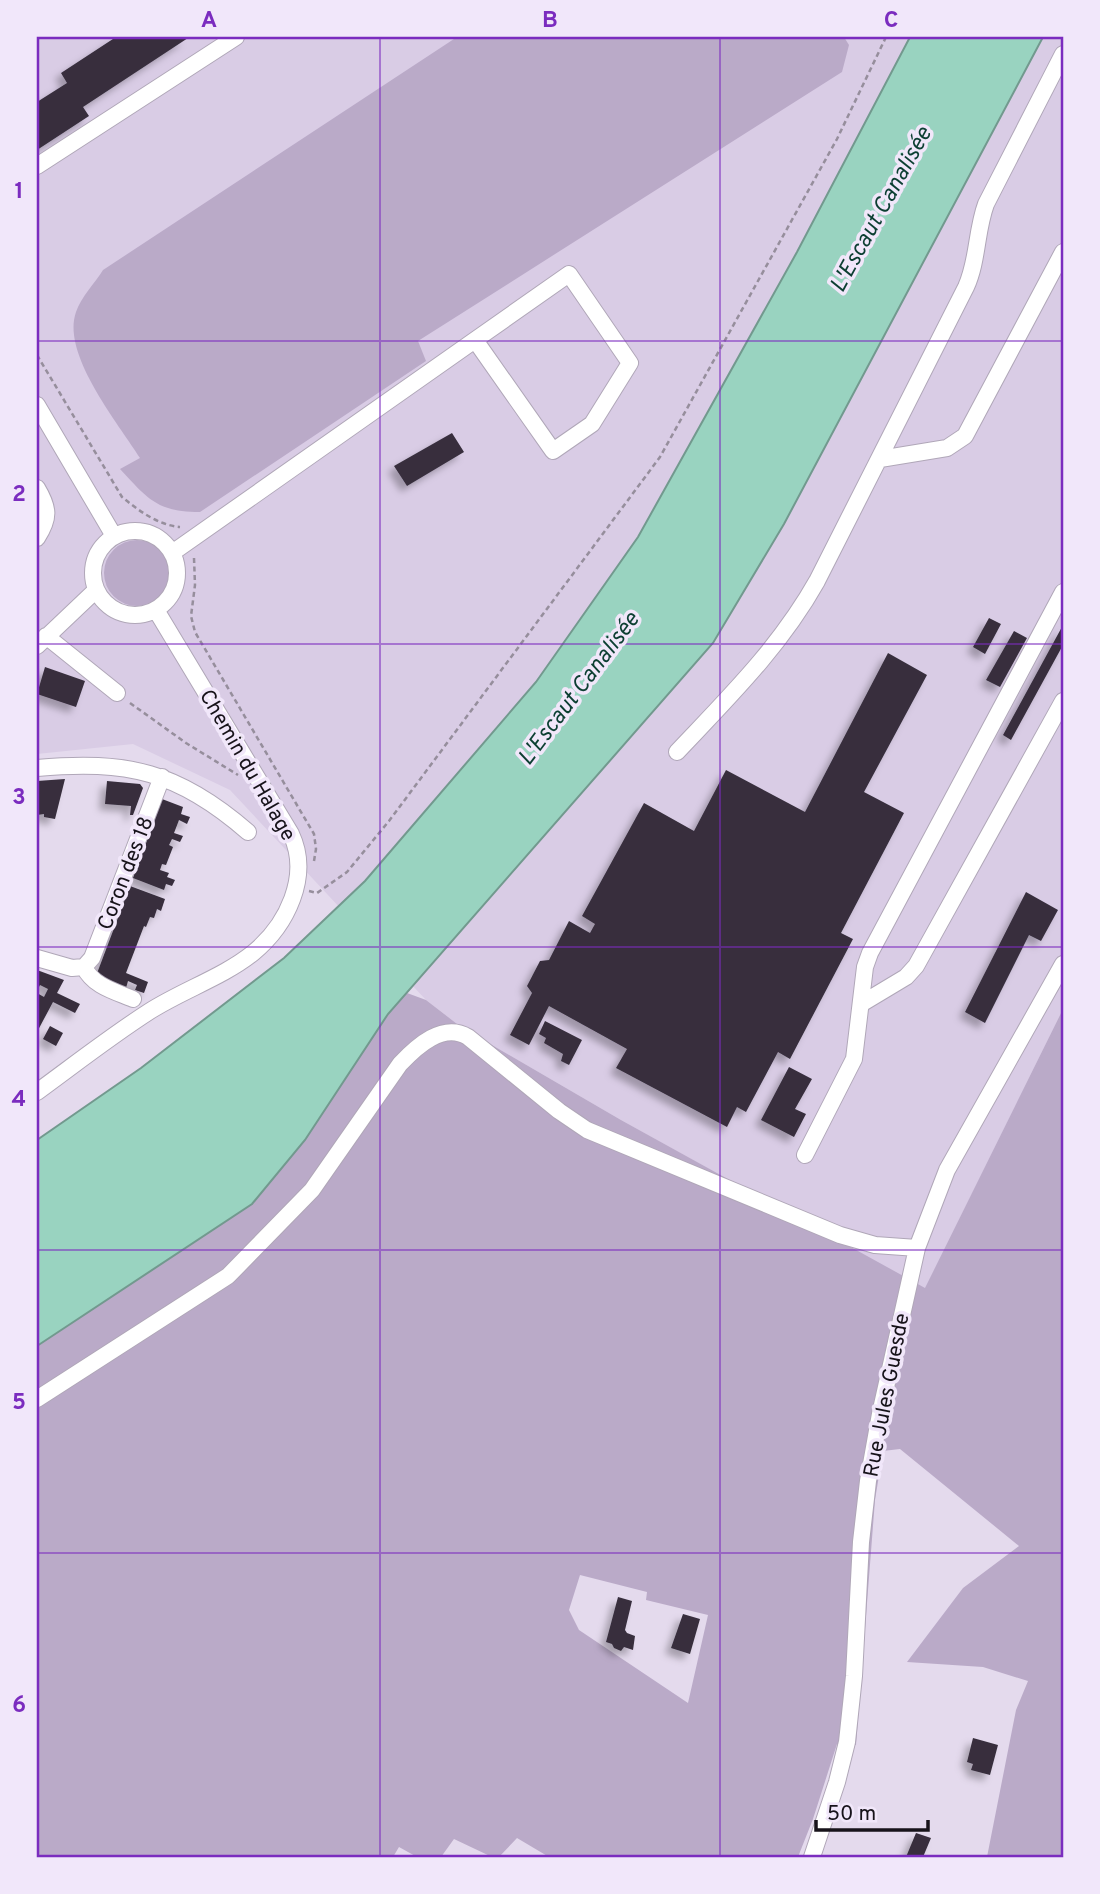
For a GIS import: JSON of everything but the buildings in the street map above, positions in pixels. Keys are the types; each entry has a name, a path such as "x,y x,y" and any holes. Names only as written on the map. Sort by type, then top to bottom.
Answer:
{"street":[{"path":"37,166 236,37"},
{"path":"677,752 753,672 781,638 817,581 970,278 979,225 986,204 1063,54"},
{"path":"880,459 947,448 965,436 1063,252"},
{"path":"172,552 569,274 630,363 592,425 553,451 475,340"},
{"path":"37,405 114,536"},
{"path":"37,488 47,505 45,521 37,538"},
{"path":"131,531 149,533 160,539 172,552 177,570 175,588 170,598 156,610 139,615 121,613 106,604 96,590 92,573 96,557 105,543 114,536 131,531"},
{"path":"96,590 41,641 117,693"},
{"path":"805,1155 851,1066 857,1045 865,967 870,953 1063,592"},
{"name":"Chemin du Halage","path":"37,1092 152,1010 253,953 284,917 295,889 299,866 298,851 291,834 156,610"},
{"path":"861,1004 906,977 916,966 1063,701"},
{"path":"37,768 102,765 162,777 209,801 248,832"},
{"name":"Coron des 18","path":"84,967 92,958 162,777"},
{"path":"37,958 72,968 84,967 96,983 133,999"},
{"name":"Rue Jules Guesde","path":"812,1857 847,1742 868,1481 917,1248 947,1170 1063,964"},
{"path":"37,1399 228,1276 312,1190 400,1064 419,1047 447,1031 468,1037 559,1111 601,1137 840,1235 875,1245 917,1248"}],"path":[{"path":"295,889 317,892 347,872 389,821 660,457 837,139 886,37"},
{"path":"37,355 122,497 155,520 182,528 189,540 194,566 195,586 191,616 195,632 314,834 316,849 312,872"},
{"path":"117,693 235,774 260,783"}],"shaded area":[{"path":"37,37 1063,37 1063,1009 925,1289 621,1120 461,1027 426,1000 230,790 133,744 37,754"},
{"path":"457,37 844,37 849,45 842,72 418,341 426,361 200,512 173,509 154,502 120,469 140,458 94,388 84,367 74,329 78,306 103,270"},
{"path":"137,540 160,550 170,573 160,596 137,606 114,596 104,573 114,550"},
{"path":"407,993 426,1000 461,1027 621,1120 925,1288 1063,1009 1063,1857 987,1857 1016,1710 1028,1681 983,1667 907,1662 963,1588 1019,1546 900,1449 883,1451 875,1500 856,1745 837,1744 798,1857 549,1857 517,1838 499,1857 492,1857 454,1839 441,1857 417,1857 399,1847 393,1857 37,1857 37,1346 252,1204 305,1140 388,1014","holes":["580,1575 647,1592 646,1600 708,1615 688,1703 579,1630 569,1610"]}],"water":[{"name":"L'Escaut Canalisée","path":"910,37 1043,37 784,524 713,643 388,1014 305,1140 252,1204 37,1346 37,1140 141,1068 284,958 365,881 536,682 638,537 797,252"}]}
